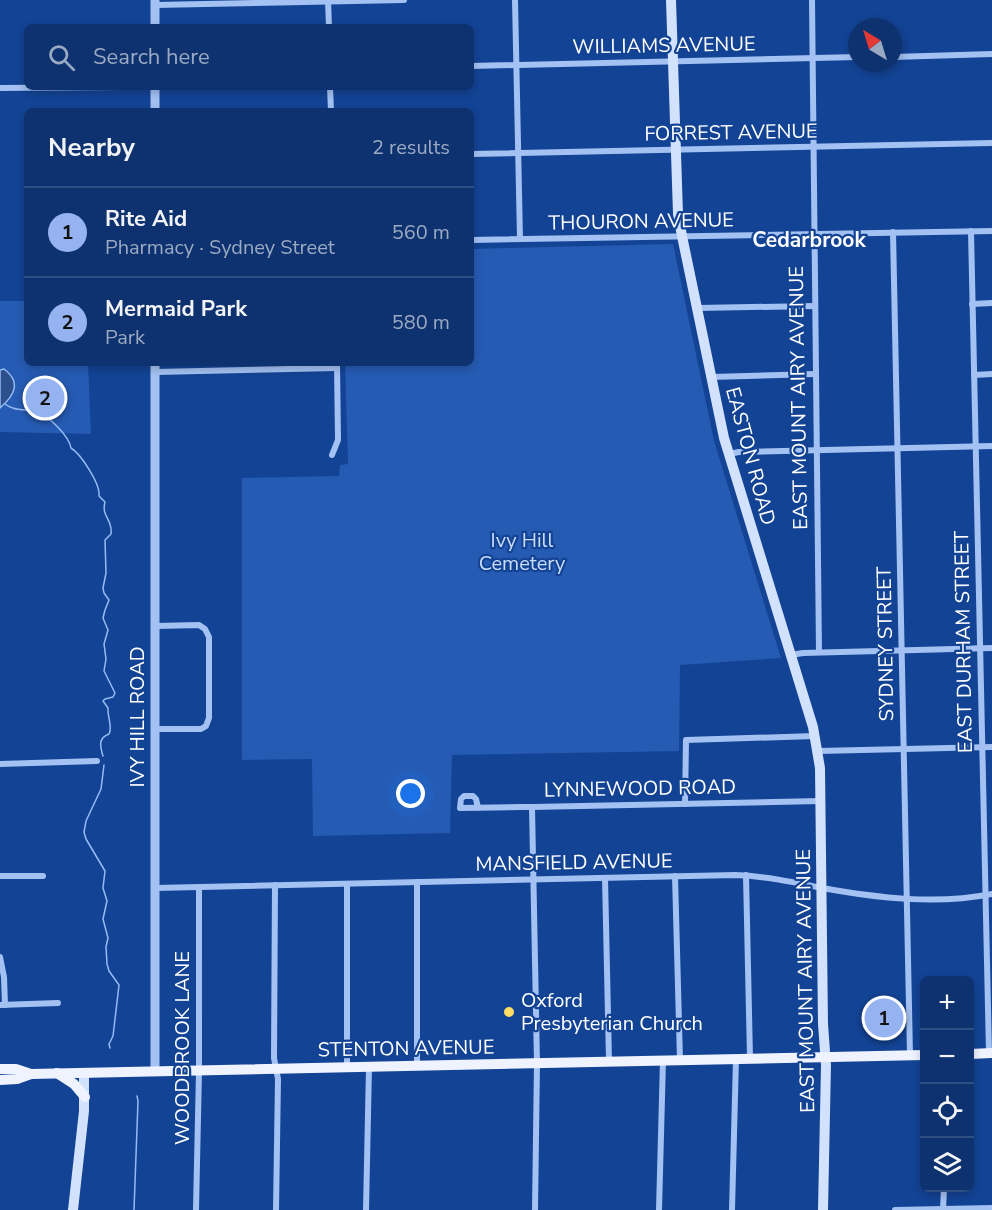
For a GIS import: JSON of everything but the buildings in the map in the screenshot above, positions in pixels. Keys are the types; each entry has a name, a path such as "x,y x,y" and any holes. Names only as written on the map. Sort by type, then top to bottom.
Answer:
{"main road":[{"name":"EASTON ROAD","path":"671,0 678,214 682,236 729,454 818,751"},
{"name":"EAST MOUNT AIRY AVENUE","path":"818,751 826,1057 823,1210"},
{"path":"974,1054 991,1053"},
{"name":"STENTON AVENUE","path":"0,1080 16,1079 31,1074 57,1073 920,1055"},
{"name":"STENTON AVENUE","path":"0,1069 16,1069 31,1074"},
{"path":"57,1073 74,1084 85,1097"},
{"path":"73,1210 82,1139 84,1073"}],"street":[{"path":"155,24 155,3 404,0"},
{"path":"514,0 520,239"},
{"name":"EAST MOUNT AIRY AVENUE","path":"812,0 819,652"},
{"path":"328,1 329,24"},
{"path":"902,57 992,54"},
{"name":"WILLIAMS AVENUE","path":"474,66 848,57"},
{"path":"0,88 24,88"},
{"path":"154,108 155,90"},
{"path":"330,90 331,108"},
{"name":"FORREST AVENUE","path":"474,154 992,143"},
{"name":"EAST DURHAM STREET","path":"971,231 991,1053"},
{"name":"THOURON AVENUE","path":"474,240 992,231"},
{"name":"SYDNEY STREET","path":"893,232 910,1055"},
{"path":"972,304 992,303"},
{"path":"697,308 815,306"},
{"path":"155,368 337,366 338,440 332,455"},
{"name":"IVY HILL ROAD","path":"155,368 155,1071"},
{"path":"711,377 816,374"},
{"path":"974,375 992,374"},
{"path":"729,454 992,446"},
{"path":"155,729 201,729 206,726 209,718 209,637 207,631 199,625 156,626"},
{"path":"791,655 819,652 992,648"},
{"path":"685,804 686,740 815,736"},
{"path":"818,751 992,747"},
{"path":"0,764 97,761"},
{"name":"LYNNEWOOD ROAD","path":"478,808 476,799 470,795 461,799 460,808 478,808 532,807 821,801"},
{"path":"532,807 537,1063 535,1210"},
{"path":"746,875 750,1058"},
{"name":"MANSFIELD AVENUE","path":"155,888 746,875 906,899 941,900 988,895"},
{"path":"0,876 43,876"},
{"path":"675,876 680,1060"},
{"path":"605,878 609,1061"},
{"path":"417,882 417,1066"},
{"path":"347,884 347,1067"},
{"path":"275,885 274,1058 278,1079 276,1210"},
{"name":"WOODBROOK LANE","path":"196,1210 199,887"},
{"path":"0,957 4,977 2,1005 58,1003"},
{"path":"732,1210 736,1059"},
{"path":"659,1210 663,1060"},
{"path":"366,1210 369,1067"},
{"path":"943,1209 944,1192"},
{"path":"895,1210 992,1208"}],"green space":[{"name":"Ivy Hill Cemetery","path":"673,244 714,441 781,658 680,665 679,751 452,755 450,833 313,836 312,759 242,760 242,478 339,476 340,465 348,464 345,366 474,366 474,249"},
{"path":"0,301 24,301 24,366 88,366 91,434 0,432"}],"shaded area":[{"path":"4,369 13,379 14,389 9,399 0,408 0,370"}],"waterway":[{"path":"5,404 16,409 37,412 58,427 67,438 71,448 90,470 99,496 105,502 104,507 111,534 105,540 106,573 103,588 109,600 103,618 108,630 104,644 106,659 104,671 115,693 113,697 103,701 108,708 110,728 109,734 103,738 101,743 103,756"},
{"path":"104,765 101,789 86,821 84,832 105,871 103,888 107,901 103,919 108,938 107,964 119,985 110,1048"},
{"path":"134,1210 137,1096"}],"place":[{"name":"Mermaid Park","path":"45,398"},
{"name":"Oxford Presbyterian Church","path":"509,1012"},
{"name":"Rite Aid","path":"884,1018"}],"district":[{"name":"Cedarbrook","path":"809,240"}]}
